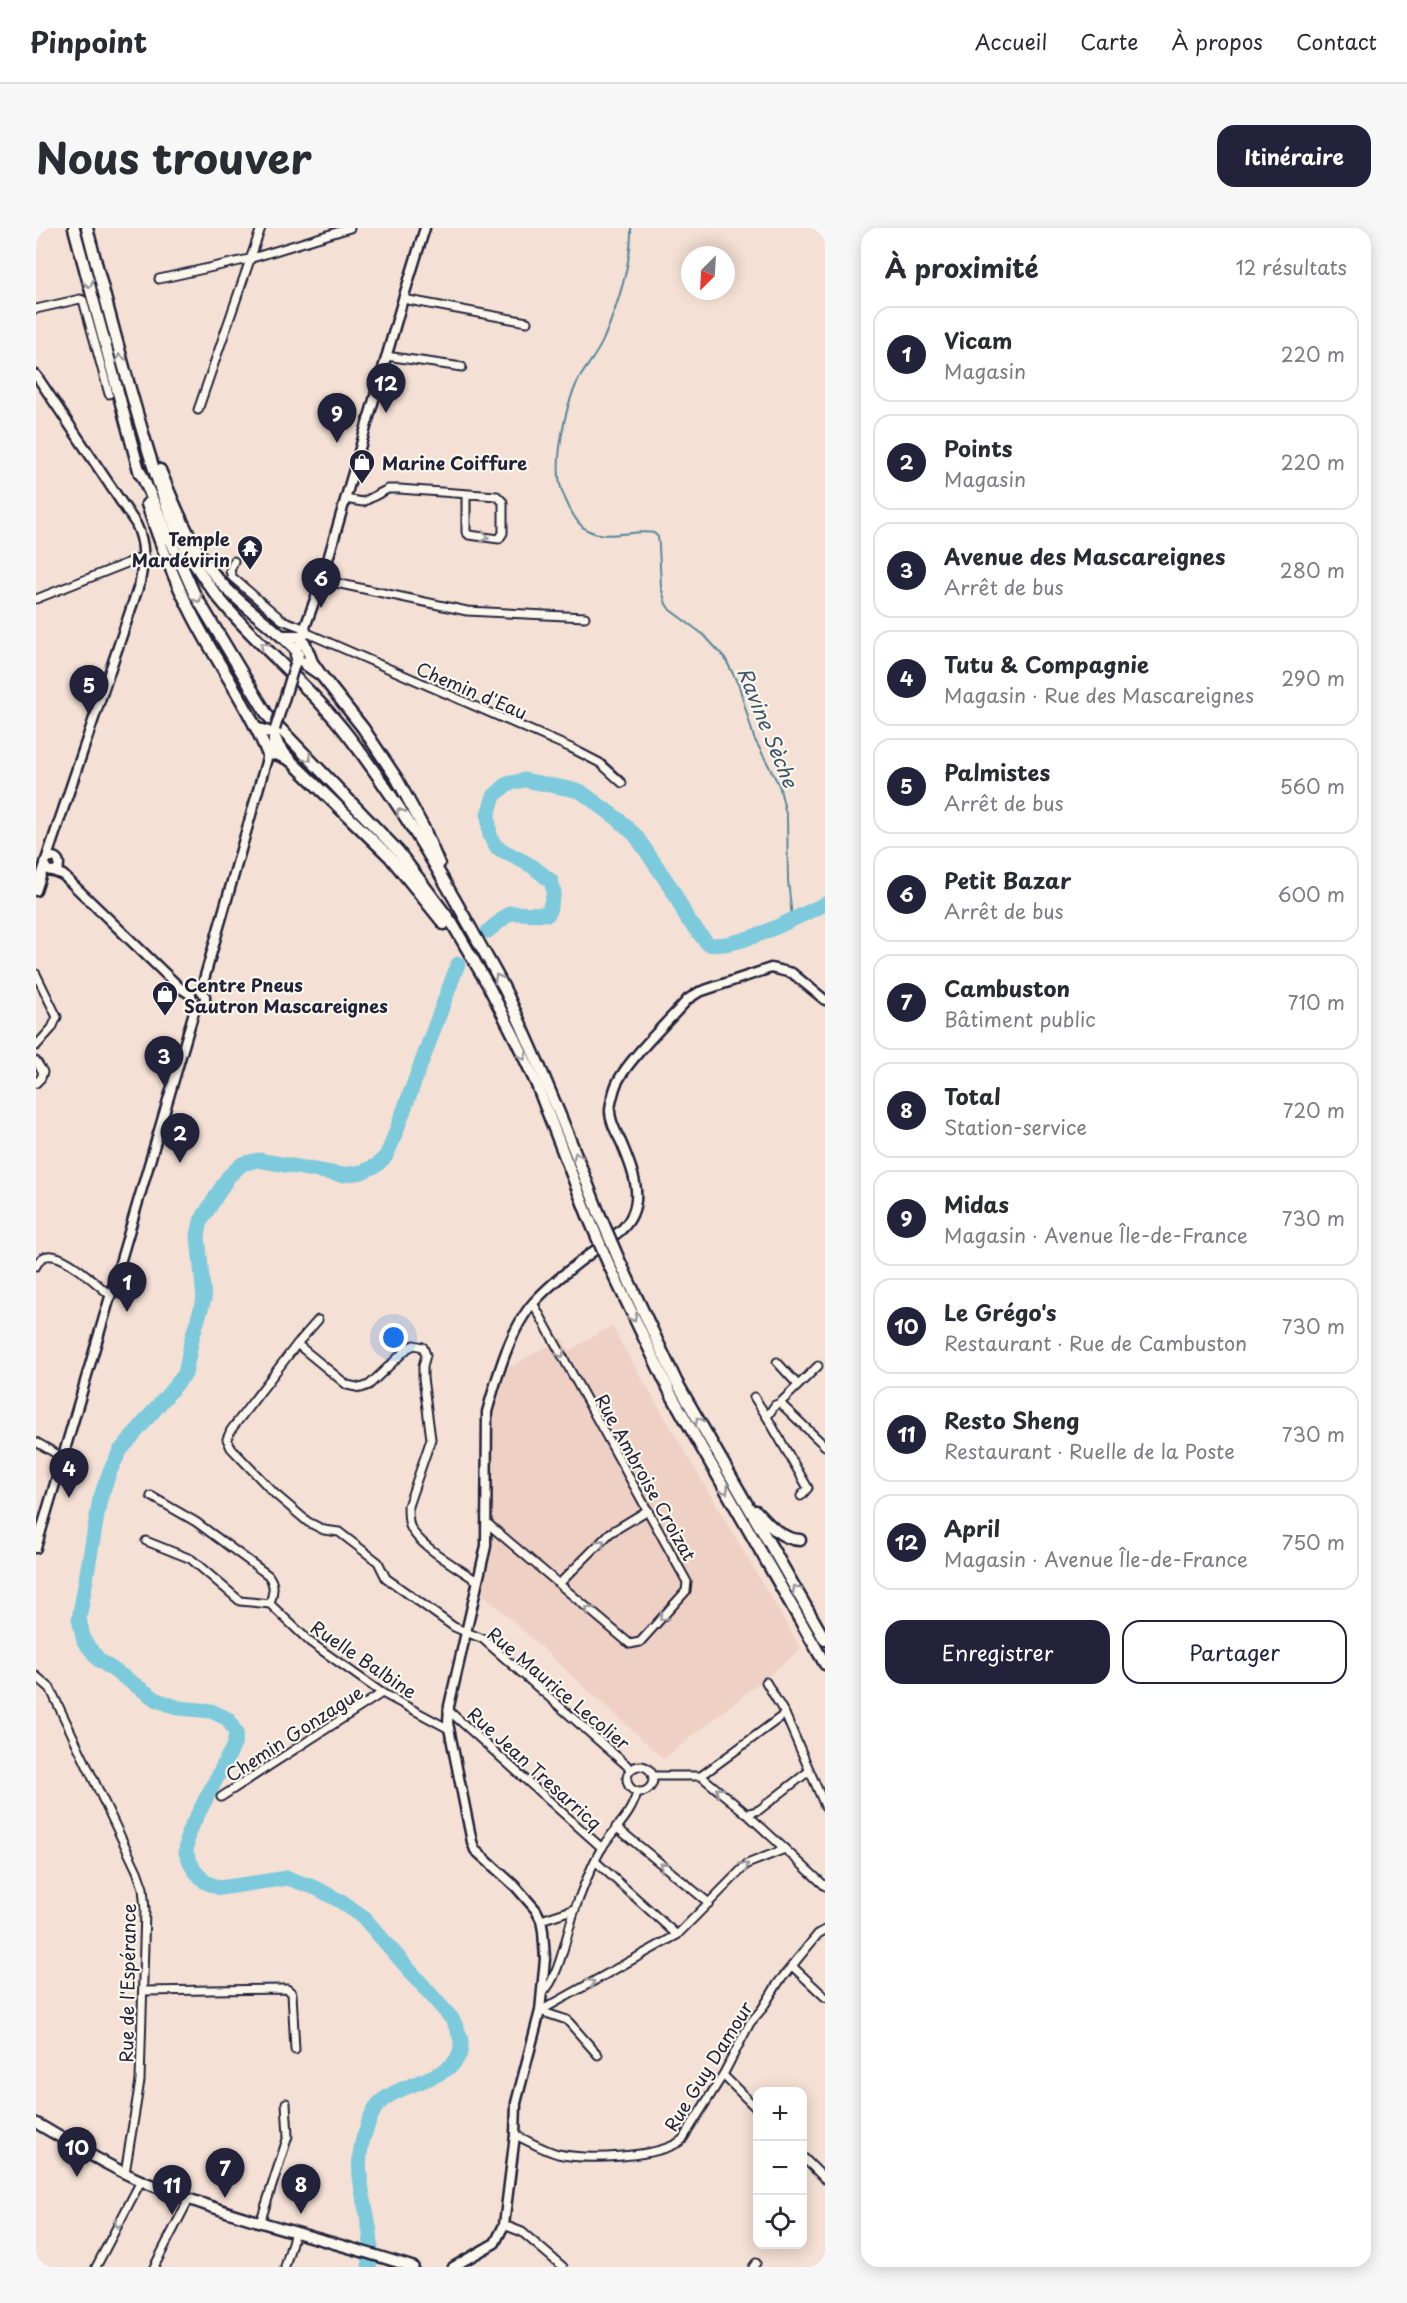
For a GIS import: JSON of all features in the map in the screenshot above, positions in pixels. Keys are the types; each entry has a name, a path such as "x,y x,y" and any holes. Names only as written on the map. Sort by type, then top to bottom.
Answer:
{"highway":[{"path":"74,228 163,550 189,610 258,729 268,755 276,754 290,760"},
{"path":"87,228 150,461 172,520 196,566 248,630 299,680 348,736 444,878 514,1008 558,1108 598,1211 614,1262 670,1394 825,1664"},
{"path":"137,414 166,486 200,553 234,596 282,636 296,651 298,654 295,664"},
{"path":"139,469 194,593 268,716 398,851 452,923 488,985 537,1085 588,1216 676,1381 825,1640"},
{"path":"282,636 305,635 312,662 363,728 396,779 436,854 444,878"},
{"path":"295,664 302,662 321,675"},
{"path":"258,729 274,731 279,747 290,760 390,857 414,885 488,985"},
{"path":"743,1497 771,1526 792,1539 800,1540"}],"main road":[{"path":"36,2123 141,2181 260,2223 413,2267"}],"street":[{"path":"198,410 261,228"},
{"path":"159,279 249,259 351,228"},
{"path":"201,990 196,990 191,995 190,1000 196,1005 201,1005 206,999 201,990 268,755 273,746 274,731 322,579 425,228"},
{"path":"403,299 527,322"},
{"path":"36,309 83,300 109,394"},
{"path":"386,356 462,367"},
{"path":"37,377 136,524 143,539 145,556 140,582 52,842 47,868"},
{"path":"345,499 363,502 388,489 466,494 501,498 503,533 499,539 469,535 466,532 466,494"},
{"path":"36,599 145,556"},
{"name":"Chemin d'Eau","path":"234,561 230,571 231,578 282,620 305,635 571,748 600,763 622,783"},
{"path":"322,579 467,611 585,617"},
{"path":"296,651 305,635"},
{"path":"52,842 63,875"},
{"path":"37,887 51,856 58,861"},
{"path":"47,868 57,869 58,861"},
{"path":"47,868 63,875 179,987 191,995"},
{"path":"453,2267 495,2243 504,2225 515,2135 516,2103 540,2011 545,1959 541,1920 522,1893 483,1857 472,1842 449,1729 448,1710 486,1546 487,1412 514,1334 533,1303 629,1223 635,1213 637,1200 635,1183 610,1111 615,1088 622,1072 688,999 699,992 771,968 792,973 825,1000"},
{"path":"36,974 57,1017 52,1028 36,1046"},
{"path":"36,1548 196,1005"},
{"path":"36,1061 43,1072 36,1083"},
{"path":"36,1266 42,1258 49,1256 63,1258 110,1295"},
{"name":"Rue Ambroise Croizat","path":"487,1523 560,1583 626,1642 635,1644 640,1642 688,1587 533,1303"},
{"path":"318,1320 297,1344 347,1385 355,1388 369,1385 408,1348 414,1345 423,1347 426,1355 423,1378 431,1439 408,1506 411,1527 423,1542 477,1581"},
{"name":"Rue Maurice Lecolier","path":"297,1344 233,1426 227,1439 231,1448 275,1494 316,1527 339,1532 378,1562 386,1578 454,1628 483,1639 631,1769"},
{"path":"777,1362 798,1385"},
{"path":"766,1417 775,1405 780,1403 818,1366"},
{"path":"754,1397 808,1488 807,1492 801,1496"},
{"path":"780,1403 824,1442"},
{"path":"36,1442 62,1457"},
{"path":"146,1541 191,1559 240,1600 270,1604 274,1588 273,1581 268,1575 196,1522 151,1496"},
{"path":"560,1583 610,1533 648,1510"},
{"name":"Ruelle Balbine","path":"270,1604 310,1642 382,1693 449,1729"},
{"name":"Rue de l'Espérance","path":"36,1676 50,1688 140,1880 145,1910 140,2081 125,2173"},
{"path":"766,1682 784,1714 825,1806"},
{"name":"Chemin Gonzague","path":"221,1797 382,1693"},
{"name":"Rue Jean Tresarricq","path":"448,1710 602,1848"},
{"path":"653,1776 701,1776 784,1714"},
{"path":"642,1766 651,1771 653,1776 648,1789 637,1792 628,1783 628,1773 631,1769 642,1766"},
{"path":"747,1814 759,1810 809,1771"},
{"path":"701,1776 747,1814 825,1886"},
{"path":"543,1992 552,1980 575,1909 595,1860 616,1827 631,1811 637,1792"},
{"path":"616,1827 709,1903"},
{"path":"540,2011 677,1935 747,1864 785,1849"},
{"path":"595,1860 677,1935"},
{"path":"541,1920 575,1909"},
{"name":"Rue Guy Damour","path":"515,2135 553,2152 569,2156 640,2156 666,2150 682,2140 723,2075 750,2023 792,1966 818,1934 825,1930"},
{"path":"792,1966 825,1997"},
{"path":"143,1991 287,1989 292,1993 295,2050"},
{"path":"540,2011 567,2020 598,2055"},
{"path":"723,2075 753,2105"},
{"path":"260,2223 288,2136 286,2103"},
{"path":"807,2161 825,2179"},
{"path":"96,2267 141,2181"},
{"path":"154,2267 189,2199"},
{"path":"504,2225 522,2232 563,2267"},
{"path":"285,2267 295,2232"}],"shaded area":[{"path":"611,1326 801,1649 664,1759 483,1594 491,1548 492,1418 508,1368 562,1338 569,1351"}],"waterway":[{"name":"Ravine Sèche","path":"631,228 629,255 614,313 601,345 579,379 568,407 560,448 560,484 573,515 587,530 603,535 646,532 654,533 658,537 661,587 666,604 670,610 704,635 725,658 739,686 754,738 779,785 787,818 788,880 792,918"},
{"path":"488,931 510,913 548,914 554,892 551,881 532,866 496,847 490,836 488,814 494,796 507,784 524,780 580,791 618,819 636,836 672,889 688,920 708,944 720,945 751,937 825,904"},
{"path":"369,2267 370,2232 359,2165 361,2146 372,2114 385,2098 450,2067 458,2058 461,2046 458,2030 453,2020 364,1918 340,1901 316,1888 287,1878 220,1888 205,1882 194,1870 186,1853 188,1833 234,1745 236,1733 228,1719 211,1711 179,1708 157,1700 99,1660 84,1641 79,1619 100,1499 110,1471 120,1451 185,1374 192,1338 204,1299 198,1236 201,1221 228,1177 242,1164 258,1160 342,1175 362,1172 377,1165 386,1156 391,1145 458,964"}],"place":[{"name":"April","path":"386,413"},
{"name":"Midas","path":"337,443"},
{"name":"Marine Coiffure","path":"362,485"},
{"name":"Temple Mardévirin","path":"250,571"},
{"name":"Petit Bazar","path":"321,608"},
{"name":"Palmistes","path":"89,715"},
{"name":"Centre Pneus Sautron Mascareignes","path":"165,1017"},
{"name":"Avenue des Mascareignes","path":"164,1086"},
{"name":"Points","path":"180,1163"},
{"name":"Vicam","path":"127,1312"},
{"name":"Tutu & Compagnie","path":"69,1498"},
{"name":"Le Grégo's","path":"77,2177"},
{"name":"Cambuston","path":"225,2198"},
{"name":"Total","path":"301,2214"},
{"name":"Resto Sheng","path":"172,2215"}]}
